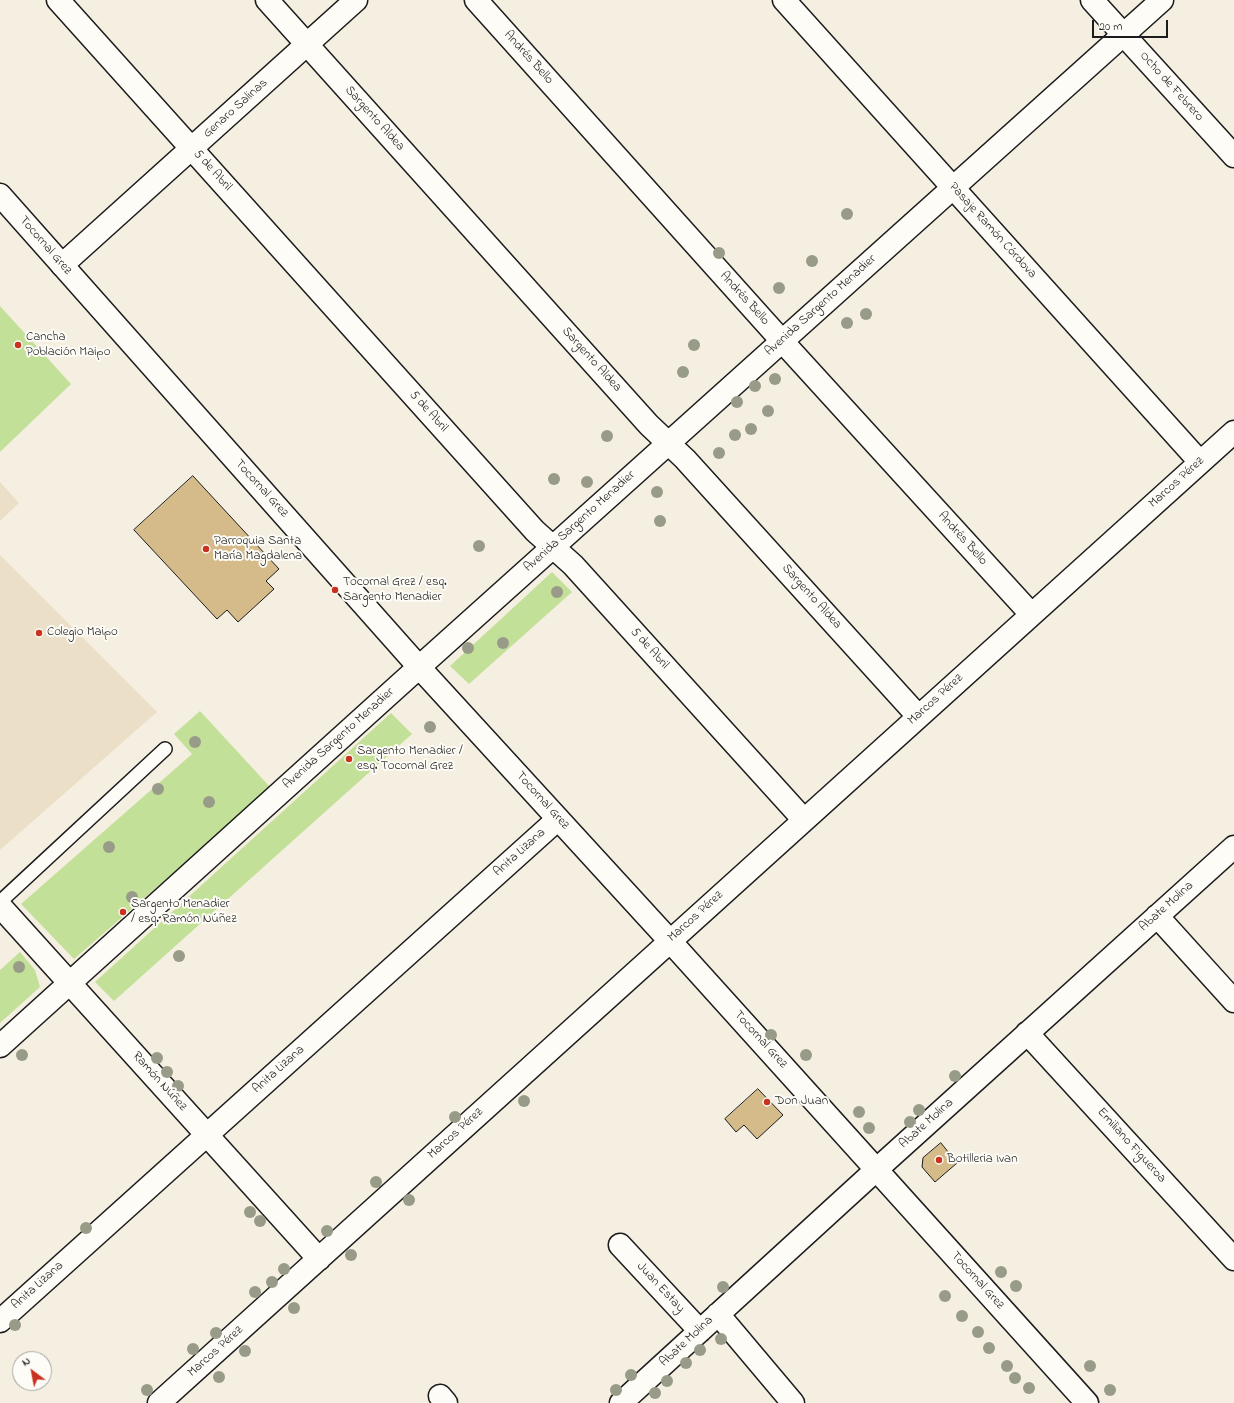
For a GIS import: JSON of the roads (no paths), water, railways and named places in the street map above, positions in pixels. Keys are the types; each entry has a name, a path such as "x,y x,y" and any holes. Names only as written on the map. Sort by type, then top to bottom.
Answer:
{"street":[{"name":"5 de Abril","path":"58,0 524,519 573,565 804,820"},
{"name":"Sargento Aldea","path":"266,0 649,425 690,465 918,716"},
{"name":"Genaro Salinas","path":"62,265 356,0"},
{"name":"Andrés Bello","path":"476,0 782,341 1031,614"},
{"name":"Pasaje Ramón Córdova","path":"784,0 1200,462"},
{"name":"Ocho de Febrero","path":"1092,0 1234,156"},
{"name":"Avenida Sargento Menadier","path":"0,1046 1122,34 1162,0"},
{"name":"Tocornal Grez","path":"0,195 419,667 670,941 1087,1403"},
{"name":"Marcos Pérez","path":"159,1403 1234,432"},
{"name":"Anita Lizana","path":"0,1321 558,819"},
{"name":"Abate Molina","path":"621,1403 1027,1033 1234,847"},
{"name":"Ramón Núñez","path":"0,906 319,1258"},
{"path":"1157,916 1234,1001"},
{"name":"Emiliano Figueroa","path":"1027,1033 1234,1259"},
{"name":"Juan Estay","path":"620,1244 700,1331"},
{"path":"718,1314 794,1403"}],"lane":[{"path":"0,902 165,749"}],"place":[{"name":"Cancha Población Maipo","path":"18,345"},
{"name":"Parroquia Santa María Magdalena","path":"206,549"},
{"name":"Tocornal Grez / esq. Sargento Menadier","path":"335,590"},
{"name":"Colegio Maipo","path":"39,633"},
{"name":"Sargento Menadier / esq. Tocornal Grez","path":"349,759"},
{"name":"Sargento Menadier / esq. Ramón Núñez","path":"123,912"},
{"name":"Don Juan","path":"767,1102"},
{"name":"Botilleria Ivan","path":"939,1160"}]}
